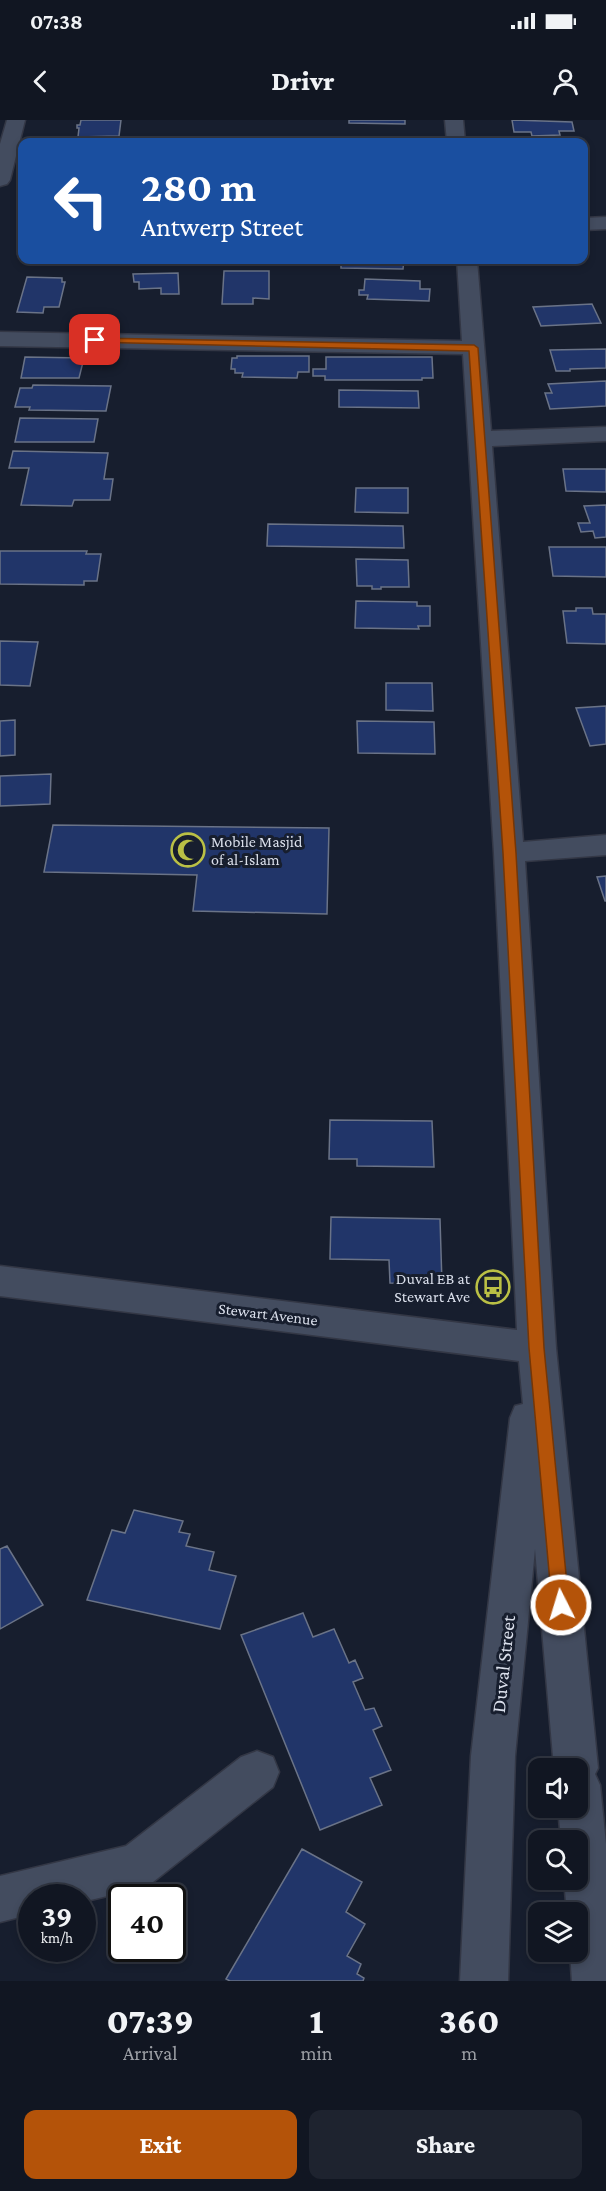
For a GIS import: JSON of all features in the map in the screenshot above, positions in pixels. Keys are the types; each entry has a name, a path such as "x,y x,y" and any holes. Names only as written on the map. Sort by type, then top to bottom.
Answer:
{"street":[{"path":"0,180 16,120"},
{"path":"454,120 456,138"},
{"path":"588,224 606,223"},
{"name":"Duval Street","path":"467,264 509,853 537,1348 575,1758"},
{"path":"0,339 474,348"},
{"path":"480,439 606,434"},
{"path":"509,853 606,845"},
{"name":"Stewart Avenue","path":"0,1281 537,1348"},
{"name":"Duval Street","path":"484,1981 493,1756 537,1348"},
{"path":"0,1899 137,1866 257,1772"},
{"path":"581,1818 596,1981"}],"building":[{"path":"81,120 121,120 119,136 78,137 77,125 80,125"},
{"path":"349,120 405,120 405,124 349,123"},
{"path":"512,120 572,122 574,131 559,131 560,135 532,136 531,132 514,132"},
{"path":"358,137 405,137 405,138"},
{"path":"404,264 403,269 341,268 341,265 332,265"},
{"path":"224,271 269,271 269,299 253,298 253,304 222,304"},
{"path":"178,273 179,294 161,294 161,288 139,289 139,282 134,282 133,274"},
{"path":"27,277 62,278 62,282 65,282 59,307 44,307 43,313 17,312"},
{"path":"365,279 420,281 420,289 430,289 429,301 367,299 368,295 359,295 359,290 364,290"},
{"path":"592,304 601,323 541,326 533,307"},
{"path":"606,349 606,368 570,369 570,371 556,371 550,350"},
{"path":"237,356 309,356 309,372 298,372 297,378 242,377 243,373 235,373 235,369 231,369 232,358 237,358"},
{"path":"25,357 84,358 79,378 21,378"},
{"path":"326,357 432,357 433,378 325,380 325,376 313,376 313,369 326,369"},
{"path":"606,381 606,406 550,409 545,393 552,393 548,384"},
{"path":"33,385 111,386 106,411 29,410 30,407 15,407 20,388 32,388"},
{"path":"339,390 418,391 419,408 339,407"},
{"path":"20,418 98,419 94,442 15,442"},
{"path":"13,451 108,453 104,479 113,479 110,500 74,500 72,506 21,505 29,468 9,468"},
{"path":"563,469 606,469 606,492 566,491"},
{"path":"356,488 408,488 408,513 355,512"},
{"path":"606,505 606,537 595,538 593,531 581,532 578,523 590,523 584,506"},
{"path":"268,524 403,526 404,548 267,546"},
{"path":"549,547 606,547 606,577 553,576"},
{"path":"0,551 87,551 86,554 101,554 97,581 84,581 84,585 0,584"},
{"path":"356,559 408,560 409,587 372,589 372,586 357,586"},
{"path":"356,601 417,602 417,606 430,606 430,626 418,626 419,629 355,628"},
{"path":"576,608 592,608 593,614 606,614 606,644 567,643 563,611 576,611"},
{"path":"0,641 38,642 30,686 0,685"},
{"path":"386,683 432,683 433,711 386,710"},
{"path":"606,706 606,744 590,746 576,708"},
{"path":"15,720 15,755 0,756 0,721"},
{"path":"357,721 434,722 435,754 358,753"},
{"path":"51,774 50,804 0,806 0,776"},
{"name":"Mobile Masjid of al-Islam","path":"53,825 329,828 327,914 193,911 197,875 44,872"},
{"path":"606,876 606,901 605,901 597,877"},
{"path":"330,1120 432,1121 434,1167 357,1166 357,1159 329,1159"},
{"path":"331,1217 440,1219 442,1284 390,1283 389,1260 330,1259"},
{"path":"134,1510 183,1521 179,1532 190,1534 186,1546 214,1552 209,1570 236,1576 220,1629 87,1600 112,1530 125,1533"},
{"path":"7,1546 43,1605 0,1629 0,1549"},
{"path":"303,1613 313,1637 334,1629 349,1663 355,1660 363,1678 353,1682 365,1710 374,1708 382,1726 373,1730 391,1770 370,1778 382,1805 320,1830 241,1635"},
{"path":"302,1849 362,1882 346,1912 365,1924 347,1956 361,1964 357,1974 364,1978 363,1981 230,1981 226,1979"}],"place":[{"name":"Mobile Masjid of al-Islam","path":"188,850"},
{"name":"Duval EB at Stewart Ave","path":"493,1287"}],"route":[{"path":"95,340 474,348 509,853 537,1348 561,1605"}]}
